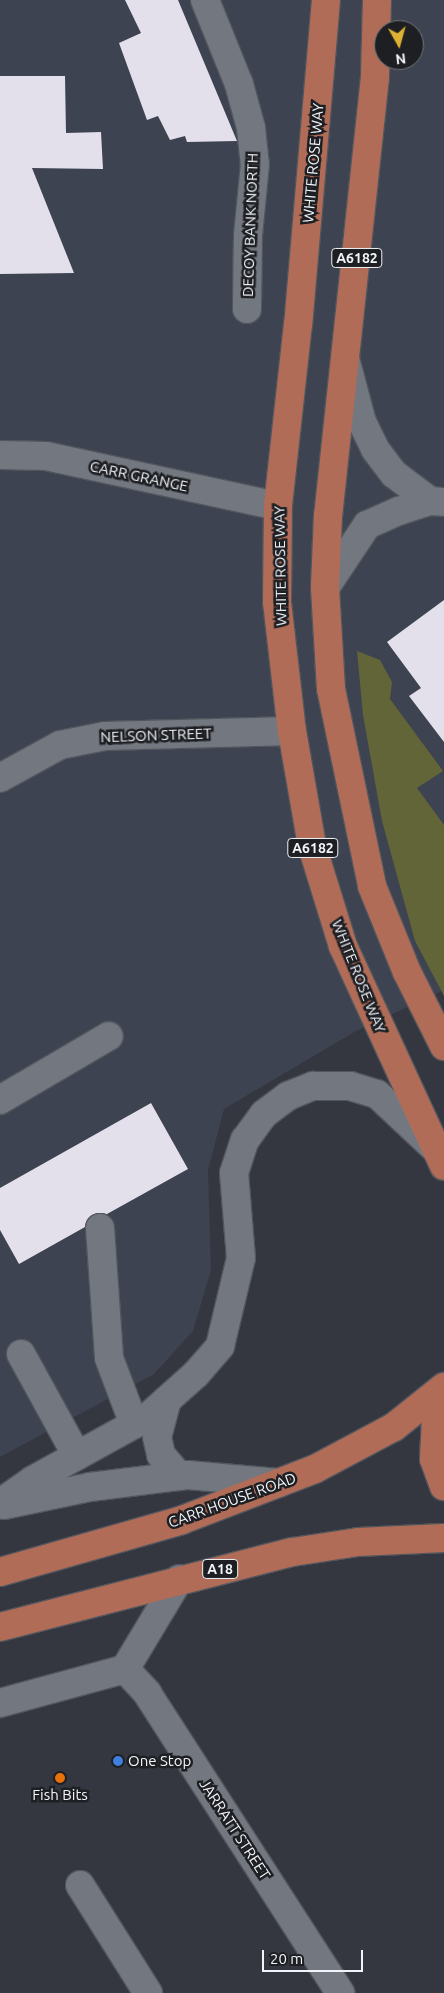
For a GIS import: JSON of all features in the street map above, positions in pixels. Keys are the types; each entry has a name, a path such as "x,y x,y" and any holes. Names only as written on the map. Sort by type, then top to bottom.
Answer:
{"highway":[{"name":"WHITE ROSE WAY","path":"326,0 298,324 278,506 277,602 292,731 312,846 343,946 442,1159"},
{"name":"A6182","path":"377,0 375,77 346,362 328,515 326,588 331,689 372,886 406,972 444,1046"},
{"name":"CARR HOUSE ROAD","path":"0,1572 182,1520 315,1469 394,1427 444,1387"},
{"path":"444,1395 436,1418 434,1459 444,1486"},
{"name":"A18","path":"0,1627 179,1579 293,1552 358,1542 444,1538"}],"street":[{"name":"DECOY BANK NORTH","path":"205,0 239,84 251,128 255,164 248,235 247,308"},
{"path":"346,362 362,422 375,449 394,474 437,501"},
{"name":"CARR GRANGE","path":"0,455 46,456 278,506"},
{"path":"326,588 367,525 437,501"},
{"name":"NELSON STREET","path":"0,778 60,745 105,736 292,731"},
{"path":"0,1100 109,1036"},
{"path":"0,1504 77,1456 134,1424 167,1400 220,1346 241,1258 234,1173 245,1140 264,1114 288,1096 313,1086 350,1086 377,1094 442,1159"},
{"path":"100,1228 109,1358 134,1424"},
{"path":"21,1354 77,1456"},
{"path":"167,1400 156,1437 161,1455 179,1476"},
{"path":"0,1504 90,1487 179,1476 278,1483"},
{"path":"0,1703 125,1669 179,1579"},
{"name":"JARRATT STREET","path":"125,1669 148,1693 340,1993"},
{"path":"80,1885 148,1993"}],"shaded area":[{"path":"0,0 444,0 444,994 442,991 356,1031 224,1109 208,1170 211,1270 193,1331 154,1374 0,1457"}],"green space":[{"path":"357,651 380,660 392,682 390,699 443,771 417,788 444,825 444,996 415,941 382,821 363,715"}],"building":[{"path":"125,0 178,0 237,141 187,142 185,136 170,140 158,116 147,120 119,43 141,33"},
{"path":"0,76 65,76 66,133 101,132 103,169 32,168 74,273 0,274"},
{"path":"444,600 444,742 409,696 421,688 387,642"},
{"path":"151,1103 188,1169 107,1214 92,1215 85,1227 19,1264 0,1230 0,1188"}],"place":[{"name":"One Stop","path":"118,1761"},
{"name":"Fish Bits","path":"60,1778"}]}
